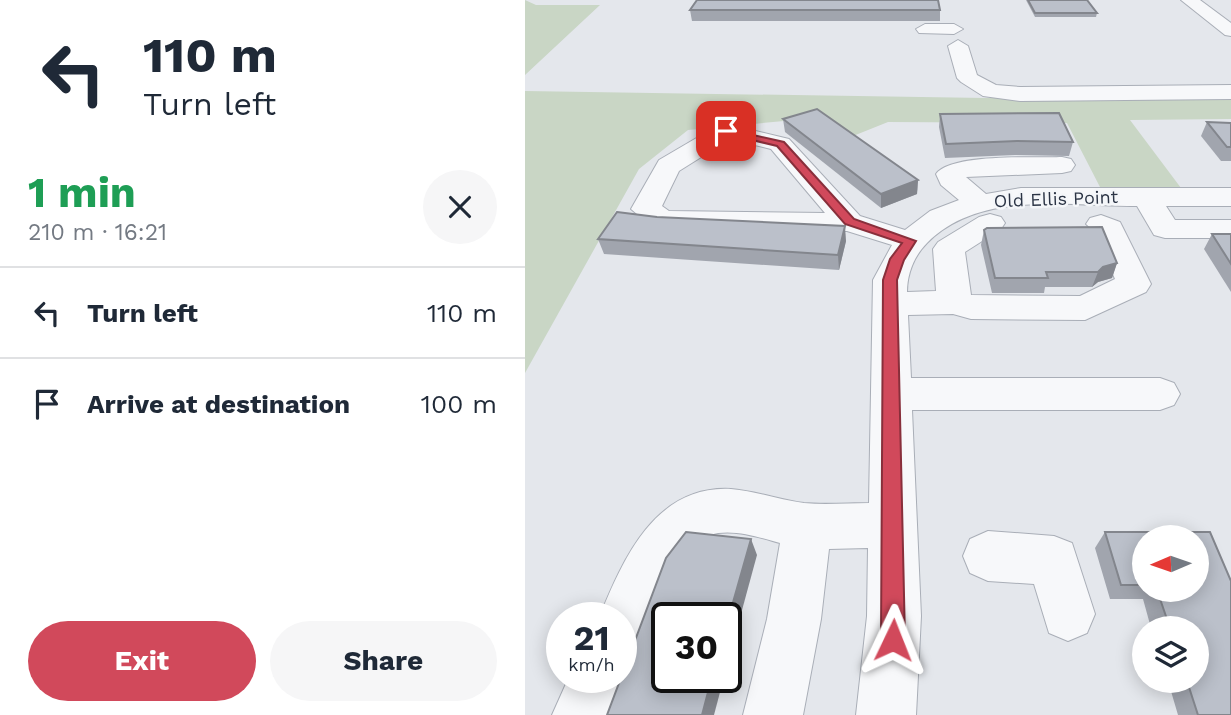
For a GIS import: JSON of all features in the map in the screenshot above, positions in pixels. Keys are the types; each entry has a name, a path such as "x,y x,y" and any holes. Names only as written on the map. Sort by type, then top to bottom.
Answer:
{"street":[{"path":"1189,0 1231,31"},
{"path":"925,29 959,47 973,83 1004,93 1231,92"},
{"path":"939,66 959,47"},
{"path":"849,222 780,144 726,131 668,166 646,209 662,220 849,222 910,241"},
{"path":"954,302 949,249 985,213 951,179 950,174 962,169 1062,165"},
{"name":"Old Ellis Point","path":"886,715 894,616 890,280 897,259 910,241 944,215 985,213 1021,197 1226,199"},
{"path":"891,304 954,302 971,307 1085,308 1134,284 1109,228 1101,224"},
{"path":"892,394 1160,394"},
{"path":"634,602 659,548 679,525 698,514 724,510 807,526 893,525"},
{"path":"773,715 795,619 807,526"},
{"path":"988,556 1054,561 1068,614"},
{"path":"582,715 592,693"}],"green space":[{"path":"525,0 536,5 600,5 525,75"},
{"path":"525,91 985,98 1231,97 1231,119 1130,120 1181,188 1101,189 1067,123 888,122 848,138 817,118 688,130 639,169 525,373"}],"building":[{"path":"697,0 938,0 940,10 690,10"},
{"path":"1028,0 1087,0 1097,13 1035,13"},
{"path":"817,109 918,180 881,194 783,119"},
{"path":"1059,113 1073,142 946,144 940,114"},
{"path":"1207,122 1231,123 1231,147 1227,147"},
{"path":"617,212 657,217 845,226 838,255 598,239"},
{"path":"1102,227 1117,263 1103,267 1098,272 1046,272 1048,278 995,278 984,230 987,228"},
{"path":"1212,234 1231,234 1231,264"},
{"path":"686,532 751,539 733,602 651,602 651,693 708,693 702,715 607,715 615,693 637,693 637,635 666,558"},
{"path":"1105,532 1132,532 1132,585 1121,585"},
{"path":"1210,532 1231,581 1231,715 1198,715 1191,693 1209,693 1209,616 1166,616 1161,602 1209,602"}],"route":[{"path":"726,131 780,144 849,222 910,241 897,259 890,280 893,640"}]}
